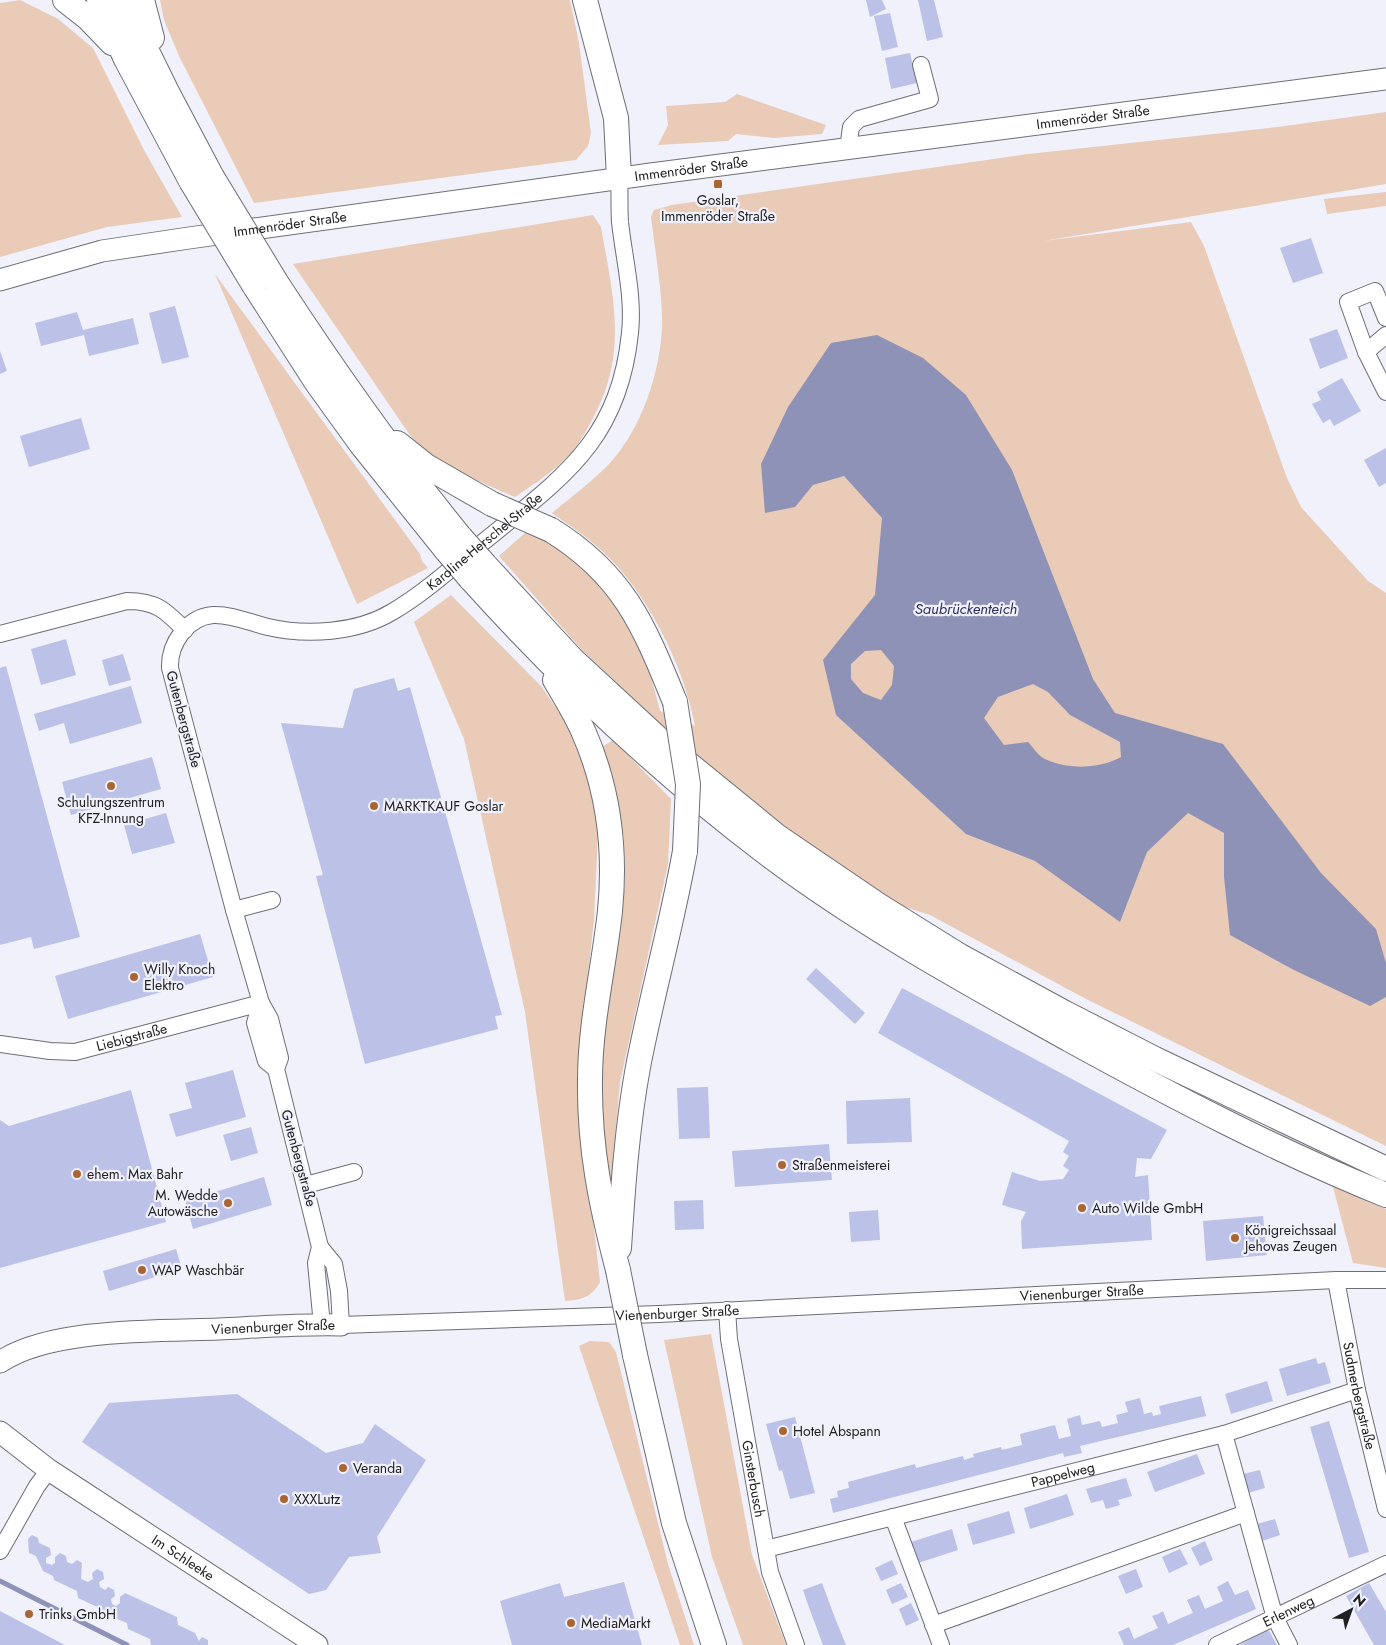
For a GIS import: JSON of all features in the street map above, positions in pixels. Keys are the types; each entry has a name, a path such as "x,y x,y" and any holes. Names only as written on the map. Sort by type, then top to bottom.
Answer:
{"highway":[{"path":"66,0 88,18 126,59"},
{"path":"98,0 126,59 202,179 265,284 317,383 361,444 478,571 543,658 584,731 596,762 605,794 611,848 610,909 590,1078 591,1141 602,1209 618,1270 635,1355 674,1523 714,1645"},
{"path":"122,0 166,90 202,179"},
{"path":"142,0 166,90"},
{"path":"585,0 616,118 614,179"},
{"path":"265,284 419,487 454,544"},
{"path":"363,412 426,466 492,504 551,530 587,556 624,595 651,643 675,702 688,784 684,851 676,902 638,1065 626,1139 618,1270"},
{"path":"478,571 664,744 778,837 878,905 960,956 1065,1013 1155,1059 1386,1169"},
{"path":"543,658 671,777 766,853 860,918 977,988 1141,1079 1343,1178 1386,1195"}],"main road":[{"name":"Immenröder Straße","path":"0,280 102,252 614,179 1386,79"},
{"name":"Vienenburger Straße","path":"0,1362 20,1351 49,1341 120,1333 332,1325"},
{"path":"0,1376 20,1351"},
{"name":"Im Schleeke","path":"0,1432 49,1470 318,1645"},
{"name":"Im Schleeke","path":"0,1444 19,1458 49,1470"}],"street":[{"path":"848,149 851,127 860,119 930,99 921,65"},
{"name":"Karoline-Herschel-Straße","path":"185,630 192,622 213,615 280,630 305,632 352,627 378,619 437,579 531,502 582,456 606,420 615,399 627,355 630,331 626,263 614,179"},
{"path":"1386,318 1375,290 1348,302 1366,352 1386,392"},
{"path":"1366,352 1386,335"},
{"path":"0,634 127,601 143,601 155,604 185,630"},
{"name":"Gutenbergstraße","path":"185,630 177,640 172,652 170,668 234,910 261,1003 270,1018 280,1058 276,1069 320,1246 316,1263 332,1325"},
{"path":"234,910 272,900"},
{"name":"Liebigstraße","path":"0,1044 50,1051 75,1052 261,1003"},
{"path":"306,1185 354,1172"},
{"name":"Vienenburger Straße","path":"332,1325 727,1310 833,1297 1336,1280 1386,1280"},
{"name":"Sudmerbergstraße","path":"1336,1280 1357,1390 1386,1509"},
{"name":"Ginsterbusch","path":"727,1310 729,1339 770,1572 796,1645"},
{"name":"Pappelweg","path":"766,1549 1224,1434 1357,1390"},
{"path":"1224,1434 1275,1618 1288,1645"},
{"path":"0,1551 37,1486 49,1470"},
{"path":"933,1625 1246,1513"},
{"path":"893,1517 941,1645"},
{"name":"Erlenweg","path":"1217,1645 1386,1564"}],"shaded area":[{"path":"20,0 58,19 93,48 145,152 182,217 107,227 0,257 0,3"},
{"path":"160,0 570,0 579,43 591,133 588,146 576,160 254,203 179,56 164,20"},
{"path":"737,94 826,125 822,134 774,138 736,134 728,141 658,145 668,125 666,106 725,102"},
{"path":"1386,112 1386,184 1043,241 1191,222 1204,246 1287,478 1301,507 1368,581 1386,593 1386,1146 1086,999 930,915 899,905 811,846 700,761 582,650 499,556 526,532 558,545 611,594 647,661 660,711 695,726 690,703 673,655 634,586 601,550 552,513 610,463 631,434 647,400 657,363 662,327 660,287 651,217 654,210 672,205 1028,154 1278,127"},
{"path":"1386,192 1386,206 1327,214 1324,199"},
{"path":"593,215 601,227 613,301 615,325 611,371 604,395 575,448 556,467 515,497 450,466 414,441 293,264"},
{"path":"215,274 420,554 422,561 428,568 357,604"},
{"path":"451,595 541,686 572,731 589,774 598,831 594,920 577,1075 600,1282 594,1291 586,1297 577,1300 565,1301 525,1012 464,739 414,622"},
{"path":"613,740 671,799 668,864 620,1082 609,1208 598,1070 601,1035 625,883 624,838 613,781 602,747"},
{"path":"1333,1187 1386,1209 1386,1268 1353,1263"},
{"path":"711,1334 752,1555 786,1645 743,1645 712,1557 664,1340"},
{"path":"590,1341 609,1342 616,1352 668,1564 694,1645 680,1645 579,1346"}],"water":[{"name":"Saubrückenteich","path":"877,335 923,358 966,395 1012,470 1093,679 1115,713 1223,744 1321,873 1376,929 1386,963 1386,997 1370,1006 1294,970 1230,935 1224,877 1224,833 1188,813 1147,852 1120,922 1035,861 966,834 836,715 823,660 875,595 882,518 844,476 813,485 795,507 765,513 761,464 788,407 831,343","holes":["881,650 894,666 892,685 881,700 863,693 851,679 851,664 865,651","1033,684 1048,692 1070,715 1120,742 1121,757 1093,766 1063,765 1042,758 1028,742 1004,745 984,718 998,697"]}],"building":[{"path":"866,0 882,0 886,9 870,17"},
{"path":"918,0 934,0 943,37 927,41"},
{"path":"890,13 898,47 882,51 874,16"},
{"path":"910,53 917,83 891,89 885,58"},
{"path":"1311,238 1323,273 1293,283 1280,248"},
{"path":"175,306 189,357 162,364 149,313"},
{"path":"77,312 83,330 133,318 139,344 89,356 84,335 41,346 35,323"},
{"path":"1337,329 1348,358 1320,369 1309,339"},
{"path":"0,351 7,371 0,374"},
{"path":"1342,378 1361,411 1334,426 1330,419 1323,423 1312,404 1321,400 1317,392"},
{"path":"81,418 90,449 29,467 20,436"},
{"path":"1386,448 1386,483 1379,487 1364,460"},
{"path":"66,639 76,675 41,685 31,649"},
{"path":"123,654 131,680 109,686 102,660"},
{"path":"6,666 80,937 34,949 31,937 0,945 0,668"},
{"name":"MARKTKAUF Goslar","path":"394,678 398,691 410,687 502,1015 495,1016 498,1029 365,1064 316,876 323,875 281,723 343,728 354,689"},
{"path":"131,686 142,723 70,744 64,723 39,731 34,714"},
{"name":"Schulungszentrum KFZ-Innung","path":"152,757 161,789 71,815 62,782"},
{"path":"166,813 175,843 132,854 124,825"},
{"name":"Willy Knoch Elektro","path":"200,934 213,977 68,1019 55,976"},
{"path":"816,968 865,1013 855,1024 806,979"},
{"path":"902,988 1167,1130 1151,1159 1137,1158 1135,1177 1148,1175 1152,1240 1022,1249 1021,1221 1026,1212 1002,1205 1012,1172 1040,1181 1063,1179 1069,1170 1063,1166 1069,1156 1063,1152 1069,1141 878,1033"},
{"path":"233,1070 246,1117 176,1137 169,1114 192,1108 185,1083"},
{"path":"708,1087 710,1138 679,1139 677,1088"},
{"name":"ehem. Max Bahr","path":"131,1090 166,1222 0,1268 0,1120 9,1126"},
{"path":"910,1098 912,1142 847,1144 846,1101"},
{"path":"251,1127 258,1153 231,1161 223,1135"},
{"name":"Straßenmeisterei","path":"829,1144 832,1180 735,1187 732,1151"},
{"name":"M. Wedde Autowäsche","path":"264,1177 272,1205 193,1229 185,1201"},
{"path":"703,1200 704,1229 675,1230 674,1201"},
{"path":"878,1210 880,1240 851,1242 849,1212"},
{"name":"Königreichssaal Jehovas Zeugen","path":"1263,1216 1267,1255 1206,1261 1203,1221"},
{"name":"WAP Waschbär","path":"176,1249 182,1269 109,1291 103,1271"},
{"path":"1316,1358 1318,1364 1325,1362 1331,1383 1287,1396 1279,1369"},
{"path":"1267,1381 1273,1401 1231,1414 1225,1394"},
{"name":"XXXLutz","path":"237,1394 326,1453 363,1443 375,1424 426,1460 377,1537 381,1553 349,1557 326,1590 309,1594 82,1442 109,1403"},
{"path":"1201,1396 1206,1416 1080,1446 1082,1453 1064,1457 1063,1453 833,1513 830,1499 838,1497 837,1491 849,1488 848,1482 915,1464 916,1468 963,1456 964,1460 974,1457 973,1454 1001,1447 1002,1450 1022,1445 1020,1434 1055,1425 1059,1439 1071,1436 1067,1419 1080,1415 1082,1425 1100,1421 1102,1427 1118,1423 1116,1415 1128,1412 1125,1402 1140,1398 1144,1414 1152,1412 1153,1416 1161,1414 1159,1406"},
{"path":"795,1417 815,1493 790,1499 782,1470 779,1471 766,1424"},
{"path":"1329,1421 1369,1552 1349,1558 1310,1427"},
{"path":"1197,1454 1205,1474 1155,1492 1147,1472"},
{"path":"1260,1470 1265,1488 1248,1493 1243,1474"},
{"path":"1126,1478 1132,1496 1118,1500 1120,1505 1106,1509 1103,1500 1091,1503 1086,1489"},
{"path":"1067,1494 1074,1515 1030,1529 1024,1508"},
{"path":"1009,1511 1015,1533 973,1545 967,1524"},
{"path":"1275,1519 1280,1535 1262,1541 1257,1524"},
{"path":"952,1529 958,1550 918,1563 911,1542"},
{"path":"32,1535 38,1538 39,1543 50,1548 51,1555 46,1558 46,1563 52,1565 55,1563 55,1557 60,1553 66,1556 67,1562 72,1564 77,1560 82,1563 81,1579 88,1582 93,1579 92,1573 97,1569 103,1572 104,1579 99,1582 100,1587 105,1590 108,1587 114,1590 115,1596 111,1599 112,1604 116,1606 120,1603 120,1597 125,1593 177,1617 178,1625 195,1633 199,1641 202,1637 208,1640 208,1645 151,1645 150,1639 128,1629 127,1623 117,1619 117,1616 78,1598 77,1591 54,1580 53,1576 43,1571 36,1556 29,1553 28,1539"},
{"path":"1205,1541 1213,1560 1200,1566 1191,1548"},
{"path":"1180,1549 1188,1564 1169,1573 1162,1557"},
{"path":"892,1560 898,1574 881,1581 875,1568"},
{"path":"1136,1569 1143,1587 1126,1594 1118,1576"},
{"path":"1228,1581 1235,1595 1248,1590 1256,1609 1173,1645 1124,1645 1118,1632 1129,1627 1134,1639 1158,1628 1152,1616 1163,1611 1168,1624 1193,1613 1187,1600 1199,1595 1205,1609 1223,1601 1217,1587"},
{"name":"MediaMarkt","path":"624,1582 642,1645 512,1645 500,1601 560,1583 564,1597"},
{"path":"822,1583 846,1645 823,1645 803,1590"},
{"path":"901,1583 908,1597 892,1604 886,1590"},
{"path":"1369,1583 1386,1612 1386,1645 1374,1645 1346,1596"},
{"path":"911,1603 919,1620 906,1626 899,1609"},
{"path":"0,1611 65,1645 0,1645"},
{"path":"1268,1629 1277,1645 1240,1645"}],"waterway":[{"path":"0,1581 127,1645"}],"place":[{"name":"Goslar, Immenröder Straße","path":"718,184"},
{"name":"Schulungszentrum KFZ-Innung","path":"111,786"},
{"name":"MARKTKAUF Goslar","path":"374,806"},
{"name":"Willy Knoch Elektro","path":"134,977"},
{"name":"Straßenmeisterei","path":"782,1165"},
{"name":"ehem. Max Bahr","path":"77,1174"},
{"name":"M. Wedde Autowäsche","path":"228,1203"},
{"name":"Auto Wilde GmbH","path":"1082,1208"},
{"name":"Königreichssaal Jehovas Zeugen","path":"1235,1238"},
{"name":"WAP Waschbär","path":"142,1270"},
{"name":"Hotel Abspann","path":"783,1431"},
{"name":"Veranda","path":"343,1468"},
{"name":"XXXLutz","path":"284,1499"},
{"name":"Trinks GmbH","path":"29,1614"},
{"name":"MediaMarkt","path":"571,1623"}]}
